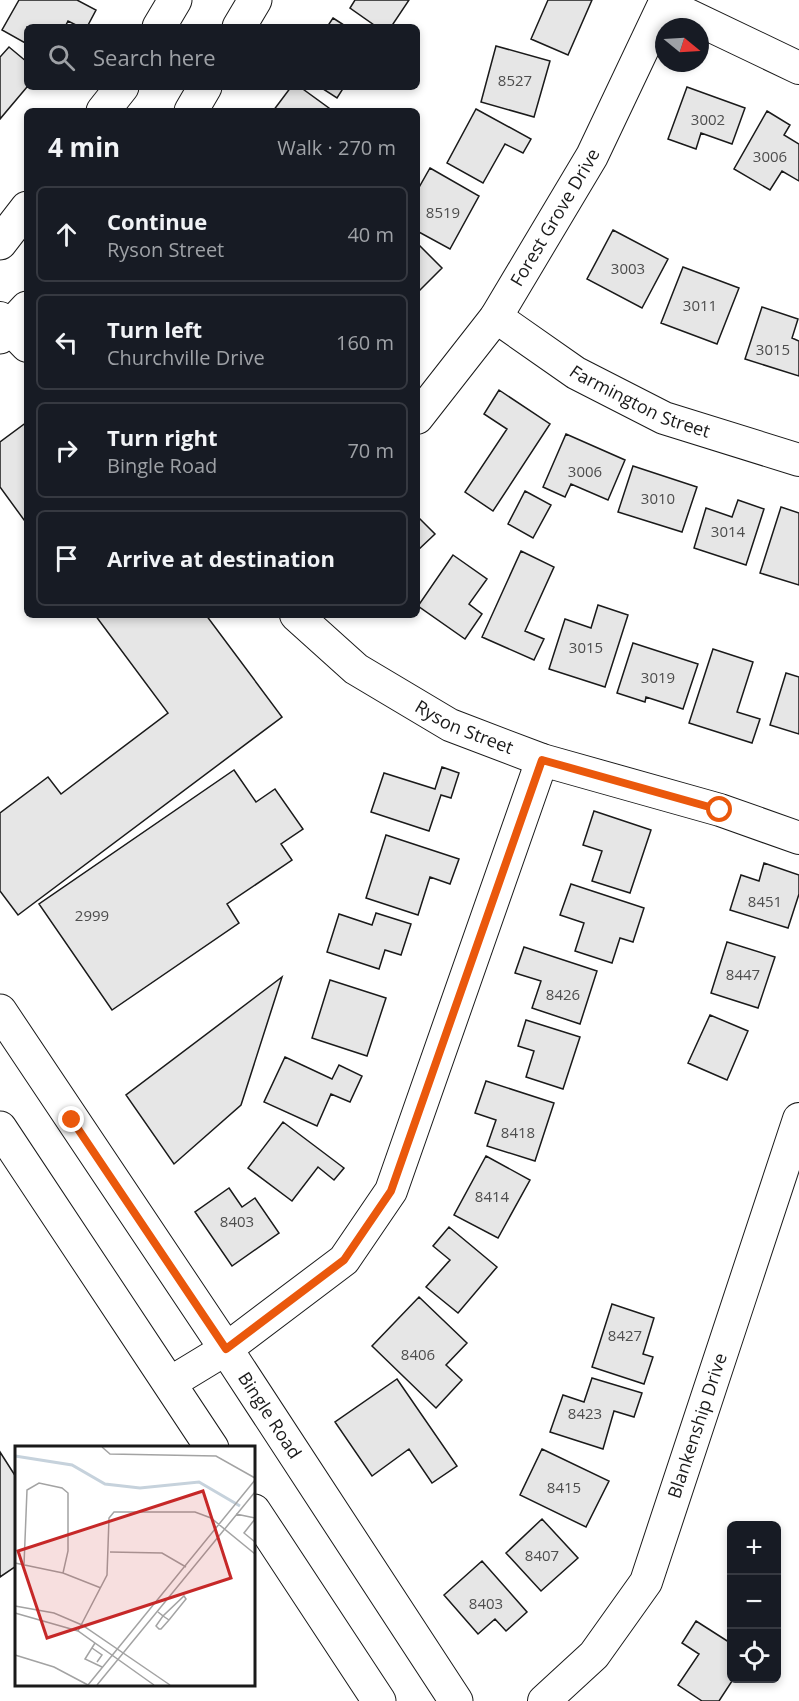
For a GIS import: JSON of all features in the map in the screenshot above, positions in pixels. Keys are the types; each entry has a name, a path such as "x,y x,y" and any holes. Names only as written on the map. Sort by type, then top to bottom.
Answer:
{"main road":[{"path":"161,24 175,0"},
{"path":"241,24 255,0"},
{"path":"105,108 120,90"},
{"path":"193,108 203,90"},
{"path":"0,243 24,212"},
{"name":"Bingle Road","path":"0,1011 226,1349 456,1701"},
{"path":"0,1128 211,1446"},
{"path":"255,1513 379,1701"}],"street":[{"path":"665,2 799,68"},
{"name":"Forest Grove Drive","path":"420,414 496,316 592,156 665,2"},
{"name":"Farmington Street","path":"496,316 576,373 664,418 799,460"},
{"name":"Ryson Street","path":"299,618 356,669 450,725 542,760 720,810 799,838"},
{"path":"170,1383 226,1349 344,1260 391,1191 542,760"},
{"name":"Blankenship Drive","path":"544,1701 594,1655 646,1582 799,1119"}],"building":[{"path":"19,0 77,0 96,10 89,24 74,24 68,21 66,24 24,24 24,42 2,30"},
{"path":"355,0 409,0 393,24 373,24 350,8"},
{"path":"548,0 592,0 568,55 531,39"},
{"path":"333,18 342,24 329,24"},
{"path":"496,46 550,61 534,117 481,102"},
{"path":"9,47 24,60 24,90 0,119 0,57"},
{"path":"687,87 745,108 732,144 701,133 696,149 668,139"},
{"path":"289,90 304,90 329,108 275,108"},
{"path":"325,90 342,90 337,98"},
{"path":"476,109 531,139 523,153 505,144 483,183 447,163"},
{"path":"767,111 790,125 784,135 799,144 799,181 782,171 770,190 734,169"},
{"path":"430,168 479,196 450,249 420,233 420,186"},
{"path":"613,230 668,259 642,308 587,279"},
{"path":"420,246 442,268 420,290"},
{"path":"683,267 739,288 717,344 661,323"},
{"path":"762,307 798,319 792,338 799,341 799,376 745,359"},
{"path":"499,390 550,424 493,511 465,492 507,429 484,414"},
{"path":"24,424 24,520 0,487 0,442"},
{"path":"566,434 625,460 608,500 571,484 565,497 543,487"},
{"path":"633,466 697,487 682,532 618,512"},
{"path":"525,491 551,505 533,538 508,524"},
{"path":"738,500 764,509 746,565 694,548 706,508 732,517"},
{"path":"781,507 799,513 799,585 760,573"},
{"path":"420,519 435,534 420,548"},
{"path":"521,551 554,567 525,631 544,639 534,660 482,637"},
{"path":"453,555 487,579 469,604 482,614 465,639 420,607 420,603"},
{"path":"598,605 628,615 605,687 549,669 565,619 591,628"},
{"path":"97,618 208,618 282,717 18,915 0,891 0,813 48,777 61,794 168,713"},
{"path":"633,643 698,664 683,709 646,697 645,702 617,693"},
{"path":"713,649 753,662 737,712 760,719 752,743 689,723"},
{"path":"786,673 799,677 799,734 770,725"},
{"path":"442,767 459,773 451,798 441,795 429,831 371,812 384,773 435,789"},
{"path":"234,770 256,802 275,789 303,829 281,844 292,860 227,904 239,923 112,1010 39,904"},
{"path":"594,811 651,830 630,893 592,881 602,851 583,845"},
{"path":"386,835 459,859 450,884 430,877 418,915 366,898"},
{"path":"764,863 799,875 799,894 788,928 730,910 741,875 759,881"},
{"path":"571,884 644,908 633,942 620,938 612,963 575,951 584,923 560,915"},
{"path":"376,913 411,924 401,955 385,950 379,969 327,952 339,914 372,925"},
{"path":"727,942 775,957 758,1008 711,993"},
{"path":"524,947 597,971 580,1024 532,1008 541,981 515,973"},
{"path":"282,977 241,1105 174,1164 126,1095"},
{"path":"330,980 386,998 367,1056 312,1038"},
{"path":"710,1015 748,1031 727,1080 688,1063"},
{"path":"526,1020 580,1037 563,1089 526,1077 534,1051 518,1046"},
{"path":"285,1057 332,1079 339,1065 362,1076 350,1102 331,1094 317,1126 264,1102"},
{"path":"486,1081 554,1103 535,1161 487,1146 496,1120 475,1113"},
{"path":"283,1122 344,1168 334,1180 318,1167 292,1201 248,1168"},
{"path":"486,1156 530,1180 498,1238 454,1215"},
{"path":"229,1188 242,1207 255,1198 279,1233 232,1266 195,1212"},
{"path":"449,1227 497,1267 458,1313 426,1287 450,1260 433,1246"},
{"path":"419,1297 467,1343 446,1365 462,1380 436,1408 372,1346"},
{"path":"612,1304 654,1318 643,1354 653,1357 644,1384 592,1367"},
{"path":"592,1378 642,1393 634,1417 614,1411 603,1449 550,1432 563,1395 584,1402"},
{"path":"397,1379 457,1466 432,1483 409,1449 372,1476 335,1422"},
{"path":"542,1449 609,1481 586,1527 520,1495"},
{"path":"0,1452 15,1475 15,1567 0,1577"},
{"path":"542,1519 578,1558 541,1591 506,1553"},
{"path":"482,1561 527,1612 506,1631 495,1619 478,1634 444,1595"},
{"path":"696,1621 727,1641 727,1683 731,1683 719,1701 702,1701 678,1685 699,1654 682,1643"}],"route":[{"path":"72,1120 226,1349 344,1260 391,1191 542,760 720,810"}]}
